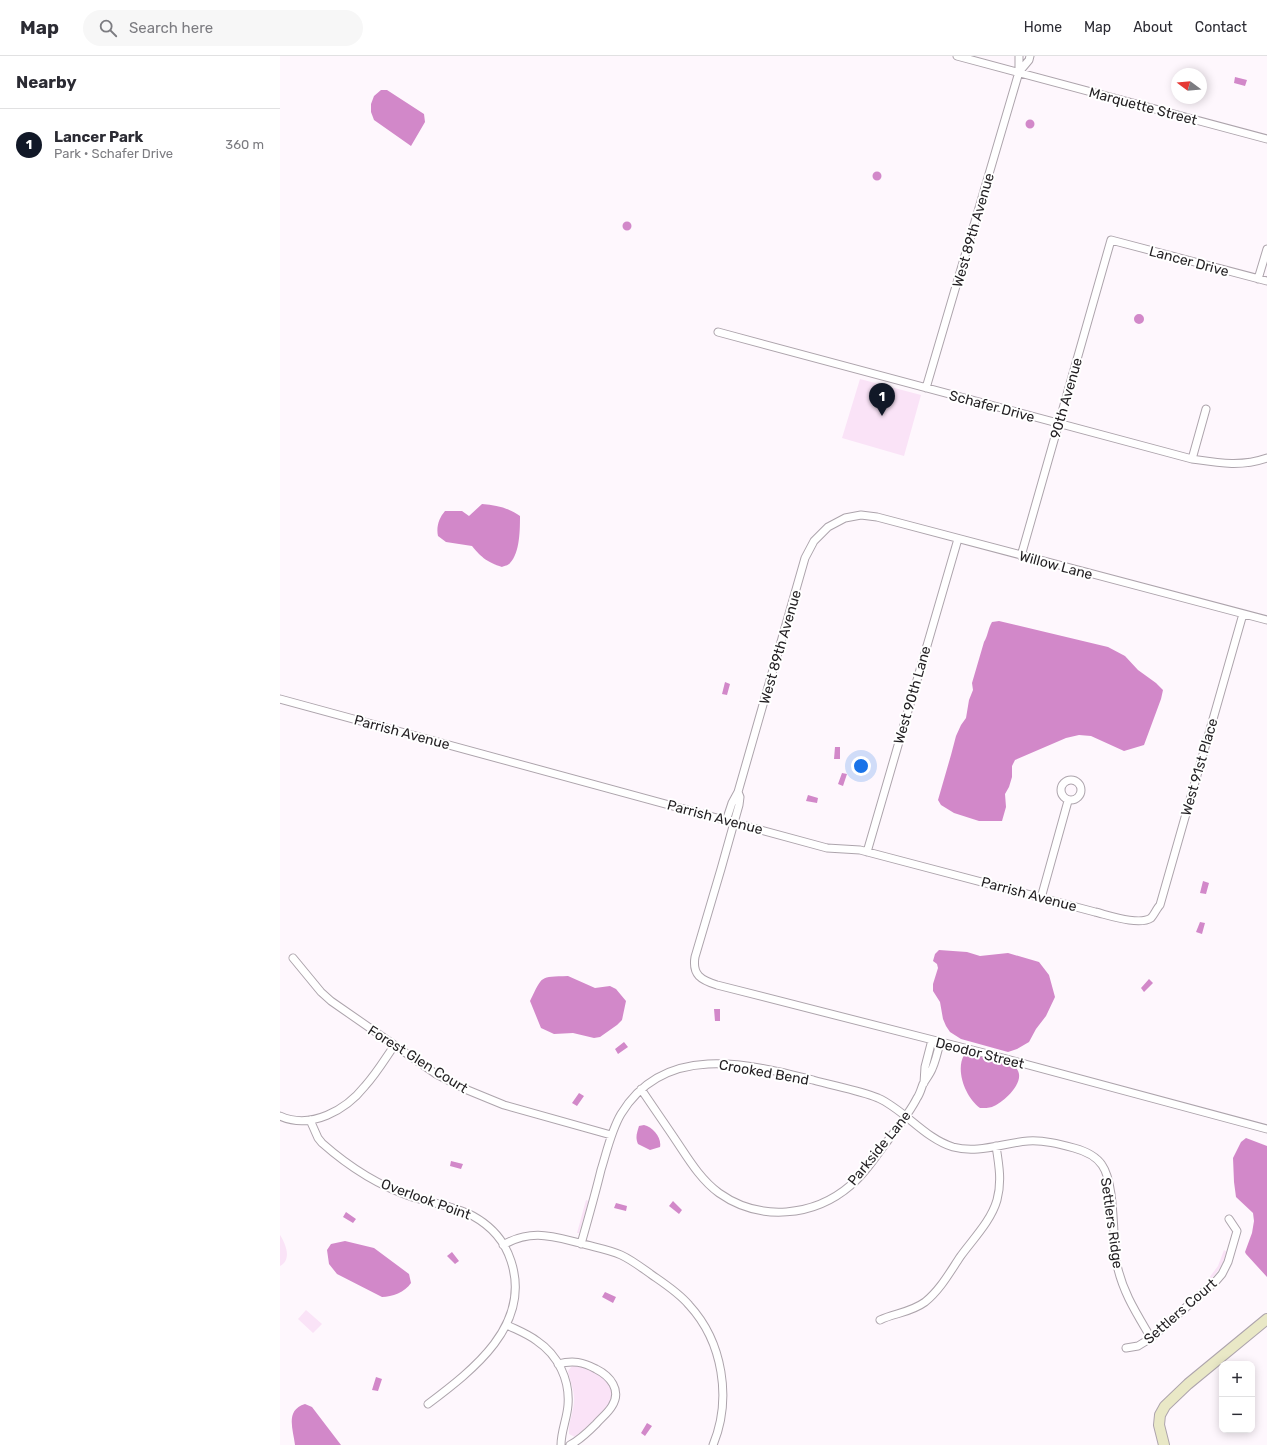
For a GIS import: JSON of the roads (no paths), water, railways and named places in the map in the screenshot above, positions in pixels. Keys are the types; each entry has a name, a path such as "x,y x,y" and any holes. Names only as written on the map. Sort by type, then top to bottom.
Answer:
{"street":[{"name":"Marquette Street","path":"957,56 1267,139"},
{"name":"West 89th Avenue","path":"926,388 1019,72 1019,56"},
{"name":"West 89th Avenue","path":"1019,72 1029,60 1030,56"},
{"name":"Lancer Drive","path":"1111,240 1267,281"},
{"name":"90th Avenue","path":"1021,556 1111,240"},
{"path":"1258,279 1267,249"},
{"name":"Schafer Drive","path":"718,332 1192,459 1224,464 1253,462 1267,458"},
{"path":"1192,459 1206,409"},
{"name":"Willow Lane","path":"845,518 861,515 877,517 1267,620"},
{"name":"West 89th Avenue","path":"726,821 732,803 738,792 805,558 814,541 828,527 845,518"},
{"name":"West 90th Lane","path":"867,852 958,539"},
{"name":"West 91st Place","path":"1151,918 1160,905 1242,614"},
{"name":"Parrish Avenue","path":"280,699 827,848 860,850 1126,919 1141,921 1151,918"},
{"name":"West 89th Avenue","path":"696,972 694,963 695,957 734,823 740,797 738,792"},
{"path":"1041,898 1068,801"},
{"name":"Forest Glen Court","path":"293,958 325,997 343,1011 443,1078 484,1098 611,1135"},
{"name":"Deodor Street","path":"696,972 705,981 717,985 940,1042 1267,1129"},
{"name":"Parkside Lane","path":"924,1083 925,1066 932,1040"},
{"name":"Parkside Lane","path":"641,1089 693,1166 707,1183 723,1196 756,1210 792,1212 811,1208 830,1200 842,1193 862,1174 906,1117 932,1068 940,1042"},
{"path":"280,1116 297,1121 310,1120 329,1114 351,1101 370,1080 394,1046"},
{"name":"Crooked Bend","path":"581,1244 611,1135 624,1110 641,1089 657,1077 681,1067 703,1063 730,1064 789,1074 867,1094 883,1101 937,1140 952,1146 971,1150 996,1146"},
{"name":"Overlook Point","path":"310,1120 318,1138 322,1143 364,1174 383,1185 404,1194 461,1211 474,1217 491,1230 504,1245 512,1264 516,1289 515,1303 507,1325 495,1343 480,1359 428,1404"},
{"name":"Settlers Ridge","path":"996,1146 1029,1141 1046,1142 1085,1151 1103,1165 1111,1192 1117,1264 1130,1304 1151,1338"},
{"path":"880,1320 904,1313 924,1302 936,1291 987,1220 996,1202 1000,1187 1000,1172 996,1146"},
{"name":"Settlers Court","path":"1126,1348 1138,1346 1151,1338 1208,1289 1222,1274 1228,1262 1237,1231 1229,1219"},
{"path":"504,1245 518,1238 536,1235 548,1236 614,1253 635,1263 673,1290 686,1302 708,1332 719,1362 722,1378 723,1395 721,1416 718,1431 712,1445"},
{"path":"1164,1445 1159,1426 1160,1415 1166,1406 1188,1384 1267,1319"},
{"path":"507,1325 536,1340 547,1349 558,1364 564,1377 568,1398 567,1417 561,1445"},
{"path":"558,1364 574,1361 587,1364 606,1374 613,1383 615,1389 615,1401 610,1410 580,1439 570,1445"}],"place":[{"name":"Lancer Park","path":"882,416"}]}
